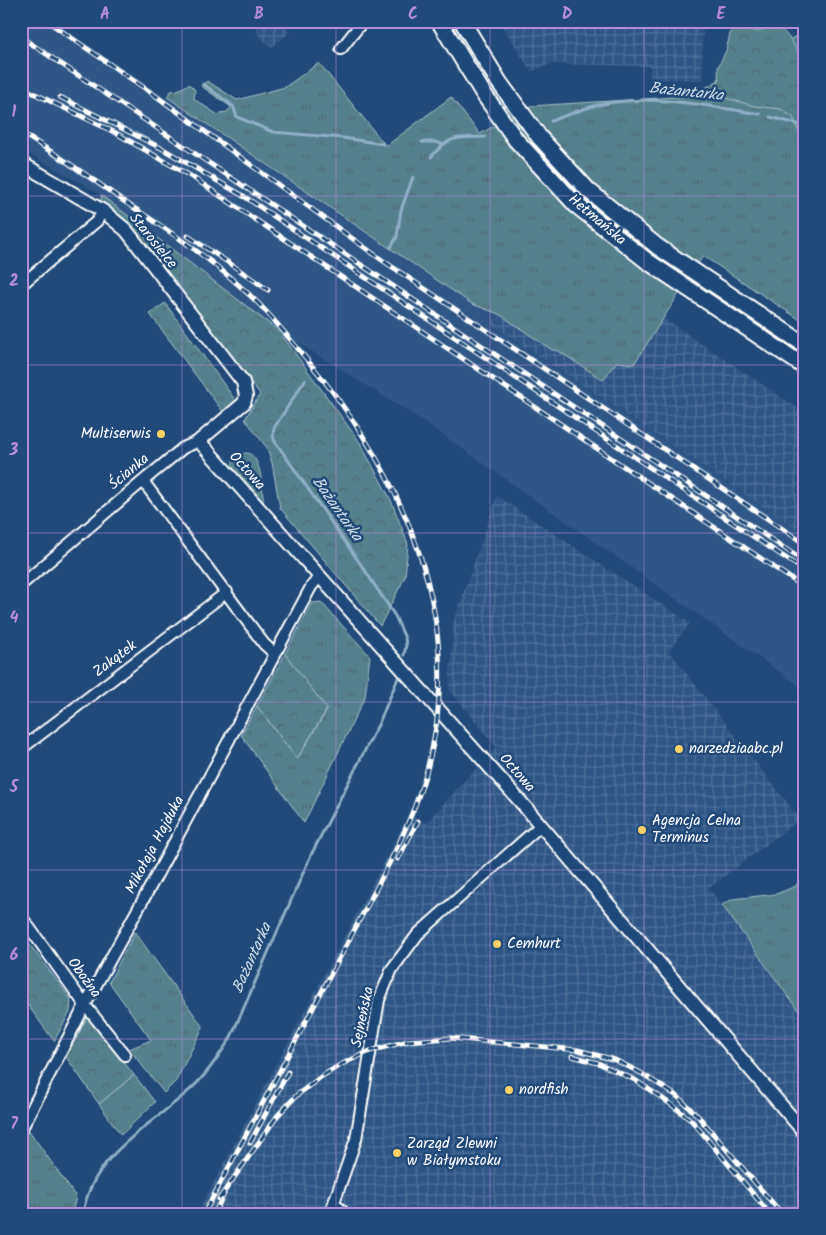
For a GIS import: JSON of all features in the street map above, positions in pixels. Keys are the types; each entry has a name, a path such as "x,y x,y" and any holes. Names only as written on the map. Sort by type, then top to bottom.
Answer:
{"main road":[{"name":"Hetmańska","path":"439,21 483,93 516,140 576,205 647,261 805,367"},
{"name":"Hetmańska","path":"462,21 499,82 540,138 588,190 658,247 805,344"},
{"path":"483,93 499,82"}],"street":[{"path":"341,49 363,21"},
{"name":"Starosielce","path":"21,163 103,212 126,230 243,382"},
{"path":"21,285 97,221 103,212"},
{"name":"Ścianka","path":"21,585 183,448 199,440 244,403 245,389 243,382"},
{"name":"Octowa","path":"199,440 513,793 805,1133"},
{"path":"143,481 264,644 275,654"},
{"name":"Mikołaja Hajduka","path":"21,1130 84,1004 154,880 311,587 320,577"},
{"name":"Zakątek","path":"21,749 227,592"},
{"name":"Sejneńska","path":"333,1209 356,1139 379,1000 392,969 418,934 540,826"},
{"name":"Oboźna","path":"21,916 84,1004 125,1055"},
{"path":"333,1209 345,1214"}],"shaded area":[{"path":"21,21 52,21 472,304 499,314 492,326 805,535 805,690 423,421 279,331 96,192 21,149"},
{"path":"260,21 280,21 290,32 271,48 256,32 257,24"},
{"path":"500,21 703,21 702,80 650,79 650,66 550,64 531,72"},
{"path":"499,314 552,349 634,364 663,318 805,413 805,535 492,325"},
{"path":"497,496 690,623 669,651 800,819 709,888 805,1022 805,1214 197,1214 409,815 426,823 496,747 449,689 453,623"}],"green space":[{"path":"733,21 749,21 750,30 758,32 774,27 779,29 789,37 801,56 805,57 805,137 799,133 793,117 780,109 754,106 719,96 718,67 726,51"},
{"path":"805,31 805,323 703,256 634,364 616,362 603,380 557,350 552,350 499,314 472,304 167,97 171,91 178,90 189,84 195,90 194,99 218,115 227,112 231,107 201,86 207,81 237,100 285,87 319,63 386,146 451,97 480,134 530,106 691,96"},
{"path":"101,195 279,331 359,441 391,500 408,544 405,577 380,626 280,508 272,463 267,448 245,419 260,394 130,227 115,214 116,212 101,201"},
{"path":"165,303 236,401 223,412 150,314"},
{"path":"248,453 257,462 264,507 233,472 232,464 235,458 240,454"},
{"path":"21,557 31,569 21,577"},
{"path":"321,602 370,656 365,697 304,823 241,735 257,706 297,759 327,710 285,654 312,603"},
{"path":"285,654 327,709 297,759 257,706"},
{"path":"805,868 805,1020 722,905 733,899 776,894 796,886"},
{"path":"135,932 203,1027 176,1081 164,1093 129,1049 151,1040 109,982"},
{"path":"21,933 71,999 70,1012 54,1041 21,996"},
{"path":"88,1016 134,1075 99,1104 66,1057"},
{"path":"134,1075 155,1102 121,1135 99,1104"},
{"path":"28,1129 76,1197 72,1214 21,1214 21,1141"}],"waterway":[{"path":"203,84 233,106 237,117 273,132 343,138 383,144"},
{"name":"Bażantarka","path":"551,121 596,105 642,100 682,102 760,114"},
{"name":"Bażantarka","path":"770,117 805,126"},
{"name":"Bażantarka","path":"431,157 449,141 468,137 485,137"},
{"path":"422,142 442,144"},
{"name":"Bażantarka","path":"391,247 397,237 401,210 413,177"},
{"name":"Bażantarka","path":"305,380 274,428 274,440 395,616 405,638 404,655"},
{"name":"Bażantarka","path":"83,1214 89,1192 99,1173 112,1156 127,1141 195,1085 230,1039 311,855 379,723 398,678"}],"railway":[{"path":"47,21 156,96 382,260 805,544"},
{"path":"21,37 805,562"},
{"path":"21,87 114,132 192,177 805,588"},
{"path":"60,97 163,149 245,197 805,571"},
{"path":"21,133 74,166 200,253 242,288 274,321 339,401 371,448 397,498 418,550 433,604 439,659 437,716 426,773 419,795 402,838 381,879 204,1214"},
{"path":"188,236 268,290"},
{"path":"398,859 418,821"},
{"path":"219,1199 278,1115 297,1095 322,1076 370,1051 408,1041 451,1038 578,1050 615,1060 641,1073 677,1096 698,1116 782,1214"},
{"path":"572,1056 598,1063 635,1080 672,1105 692,1121 770,1214"},
{"path":"250,1143 288,1072"},
{"path":"214,1214 224,1194"}],"place":[{"name":"Multiserwis","path":"161,434"},
{"name":"narzedziaabc.pl","path":"679,749"},
{"name":"Agencja Celna Terminus","path":"642,830"},
{"name":"Cemhurt","path":"497,944"},
{"name":"nordfish","path":"509,1090"},
{"name":"Zarząd Zlewni w Białymstoku","path":"397,1153"}]}
